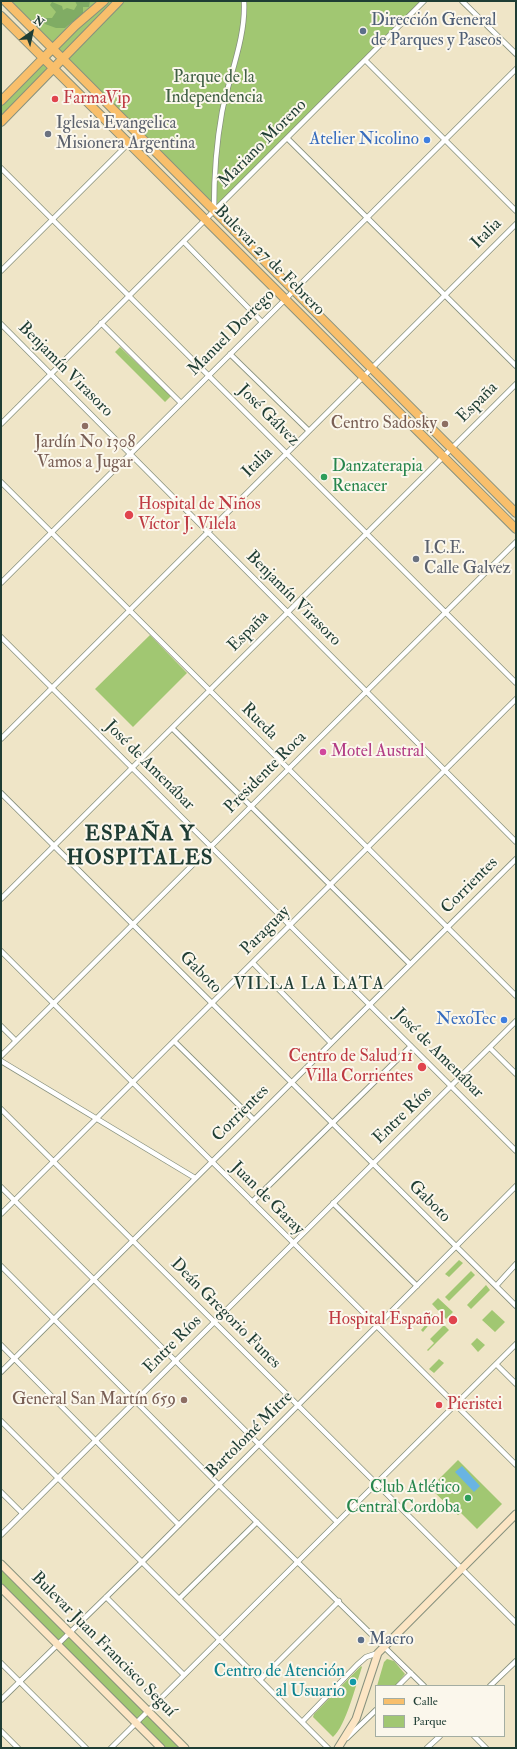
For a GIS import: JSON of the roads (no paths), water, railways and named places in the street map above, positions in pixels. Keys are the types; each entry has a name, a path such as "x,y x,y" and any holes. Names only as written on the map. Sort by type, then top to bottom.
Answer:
{"main road":[{"name":"Bulevar 27 de Febrero","path":"5,1 137,135 516,513"},
{"path":"1,101 75,26 104,1"},
{"path":"1,122 119,1"},
{"name":"Bulevar 27 de Febrero","path":"1,16 286,298 516,529"},
{"path":"338,1748 356,1719 378,1653 516,1514"},
{"name":"Bulevar Juan Francisco Seguí","path":"1,1564 185,1748"},
{"name":"Bulevar Juan Francisco Seguí","path":"1,1588 161,1748"}],"street":[{"path":"214,212 217,152 222,113 241,32 244,1"},
{"name":"Mariano Moreno","path":"1,424 128,295 184,242 424,1"},
{"path":"462,1 516,54"},
{"path":"365,60 516,211"},
{"name":"Manuel Dorrego","path":"1,582 516,69"},
{"path":"1,271 137,135"},
{"path":"288,138 516,366"},
{"name":"José Gálvez","path":"1,168 366,534 516,682"},
{"name":"Italia","path":"1,739 516,224"},
{"path":"184,242 262,322"},
{"path":"101,323 181,403"},
{"name":"Benjamín Virasoro","path":"1,324 516,842"},
{"path":"230,354 309,431"},
{"name":"España","path":"1,899 516,384"},
{"name":"Rueda","path":"1,482 516,996"},
{"name":"Presidente Roca","path":"1,1056 516,542"},
{"name":"José de Amenábar","path":"1,637 516,1151"},
{"name":"Paraguay","path":"1,1214 516,700"},
{"path":"172,728 410,964"},
{"name":"Gaboto","path":"1,793 516,1306"},
{"name":"Corrientes","path":"1,1372 516,859"},
{"name":"Juan de Garay","path":"1,951 516,1465"},
{"path":"253,963 331,1043"},
{"name":"Entre Ríos","path":"1,1535 333,1203 452,1087 516,1021"},
{"path":"1,1026 16,1041"},
{"path":"174,1041 254,1120"},
{"path":"252,1202 411,1046"},
{"path":"490,1048 516,1074"},
{"path":"1,1061 195,1178"},
{"name":"Deán Gregorio Funes","path":"1,1109 516,1623"},
{"name":"Bartolomé Mitre","path":"1,1700 142,1562 516,1186"},
{"path":"1,1187 337,1522"},
{"path":"333,1203 417,1286"},
{"path":"496,1286 516,1264"},
{"path":"1,1266 219,1485 423,1685"},
{"path":"111,1748 516,1344"},
{"path":"1,1345 179,1525"},
{"path":"496,1364 516,1384"},
{"path":"1,1421 328,1748"},
{"path":"1,1492 22,1513"},
{"path":"179,1599 257,1522"},
{"path":"106,1597 184,1675"},
{"path":"260,1680 339,1601"},
{"path":"302,1722 357,1665 366,1658 378,1653"},
{"path":"491,1685 516,1661"},
{"path":"1,1663 86,1748"},
{"path":"399,1685 411,1673"},
{"path":"343,1742 375,1711"},
{"path":"1,1731 18,1748"},
{"path":"427,1748 439,1737"},
{"path":"475,1737 486,1748"}],"water":[{"path":"462,1466 480,1486 474,1492 455,1472"}],"place":[{"name":"Dirección General de Parques y Paseos","path":"363,31"},
{"name":"FarmaVip","path":"55,99"},
{"name":"Iglesia Evangelica Misionera Argentina","path":"48,134"},
{"name":"Atelier Nicolino","path":"427,140"},
{"name":"Centro Sadosky","path":"445,424"},
{"name":"Jardín No 1308 Vamos a Jugar","path":"85,426"},
{"name":"Danzaterapia Renacer","path":"324,477"},
{"name":"Hospital de Niños Víctor J. Vilela","path":"129,515"},
{"name":"I.C.E. Calle Galvez","path":"416,559"},
{"name":"Motel Austral","path":"323,752"},
{"name":"NexoTec","path":"504,1020"},
{"name":"Centro de Salud 11 Villa Corrientes","path":"422,1067"},
{"name":"Hospital Español","path":"453,1320"},
{"name":"General San Martín 659","path":"184,1400"},
{"name":"Pieristei","path":"439,1405"},
{"name":"Club Atlético Central Cordoba","path":"468,1498"},
{"name":"Macro","path":"361,1640"},
{"name":"Centro de Atención al Usuario","path":"353,1682"}],"district":[{"name":"ESPAÑA Y HOSPITALES","path":"140,847"},
{"name":"VILLA LA LATA","path":"309,985"}],"park label":[{"name":"Parque de la Independencia","path":"214,88"}]}
